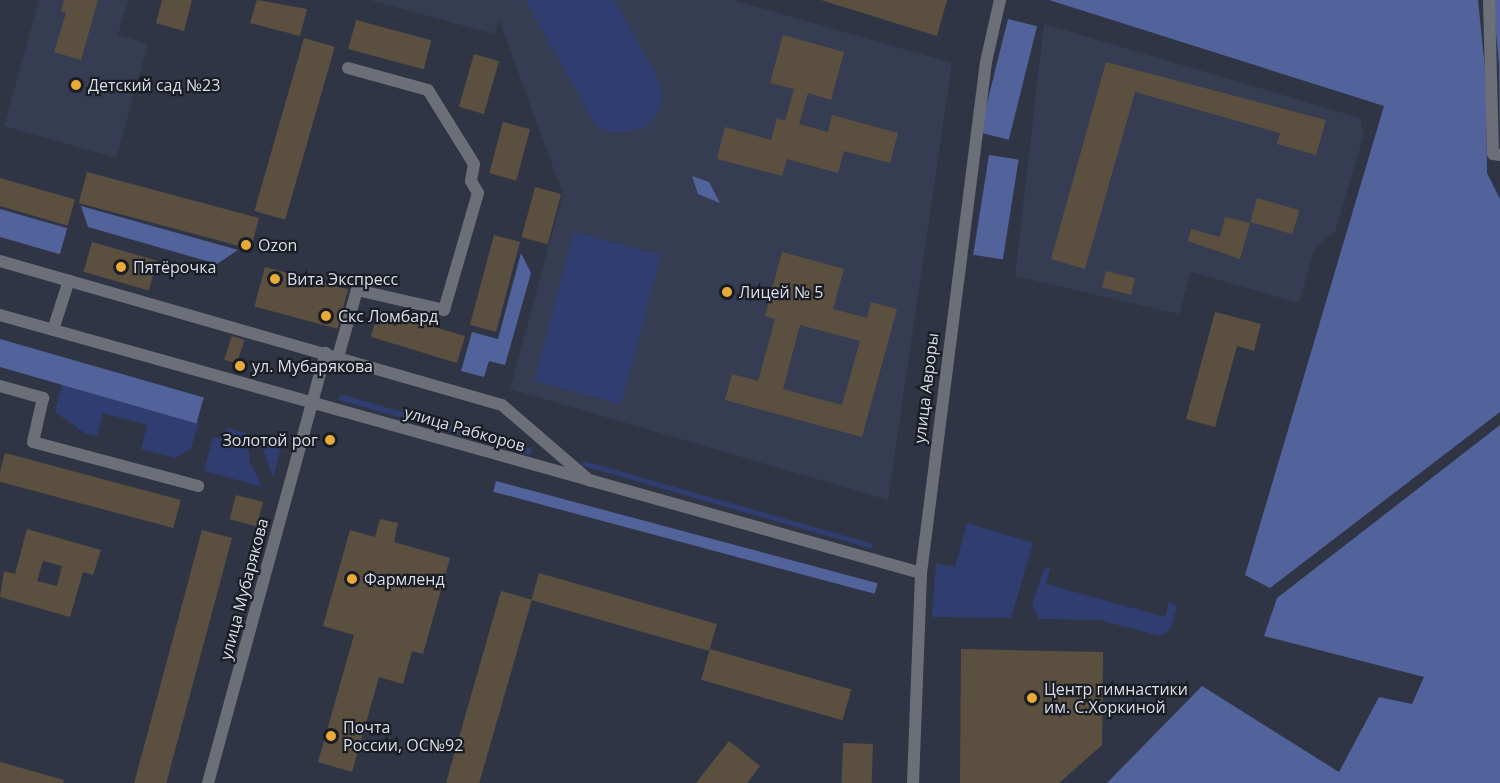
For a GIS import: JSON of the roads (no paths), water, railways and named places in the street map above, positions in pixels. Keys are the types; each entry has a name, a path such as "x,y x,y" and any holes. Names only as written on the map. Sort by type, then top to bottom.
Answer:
{"street":[{"name":"улица Авроры","path":"913,783 921,573 986,62 1000,0"},
{"path":"1489,0 1493,154 1500,155"},
{"name":"улица Мубарякова","path":"208,783 311,403 357,290 444,310 478,193 471,181 474,164 428,90 348,68"},
{"path":"0,261 502,405 591,482"},
{"path":"53,330 69,280"},
{"name":"улица Рабкоров","path":"0,315 921,573"},
{"path":"0,386 43,398 33,442 198,486"}],"place":[{"name":"Детский сад №23","path":"76,85"},
{"name":"Ozon","path":"246,245"},
{"name":"Пятёрочка","path":"121,267"},
{"name":"Вита Экспресс","path":"275,279"},
{"name":"Лицей № 5","path":"727,292"},
{"name":"Скс Ломбард","path":"326,316"},
{"name":"ул. Мубарякова","path":"240,366"},
{"name":"Золотой рог","path":"330,440"},
{"name":"Фармленд","path":"352,579"},
{"name":"Центр гимнастики им. С.Хоркиной","path":"1032,698"},
{"name":"Почта России, ОС№92","path":"331,736"}]}
